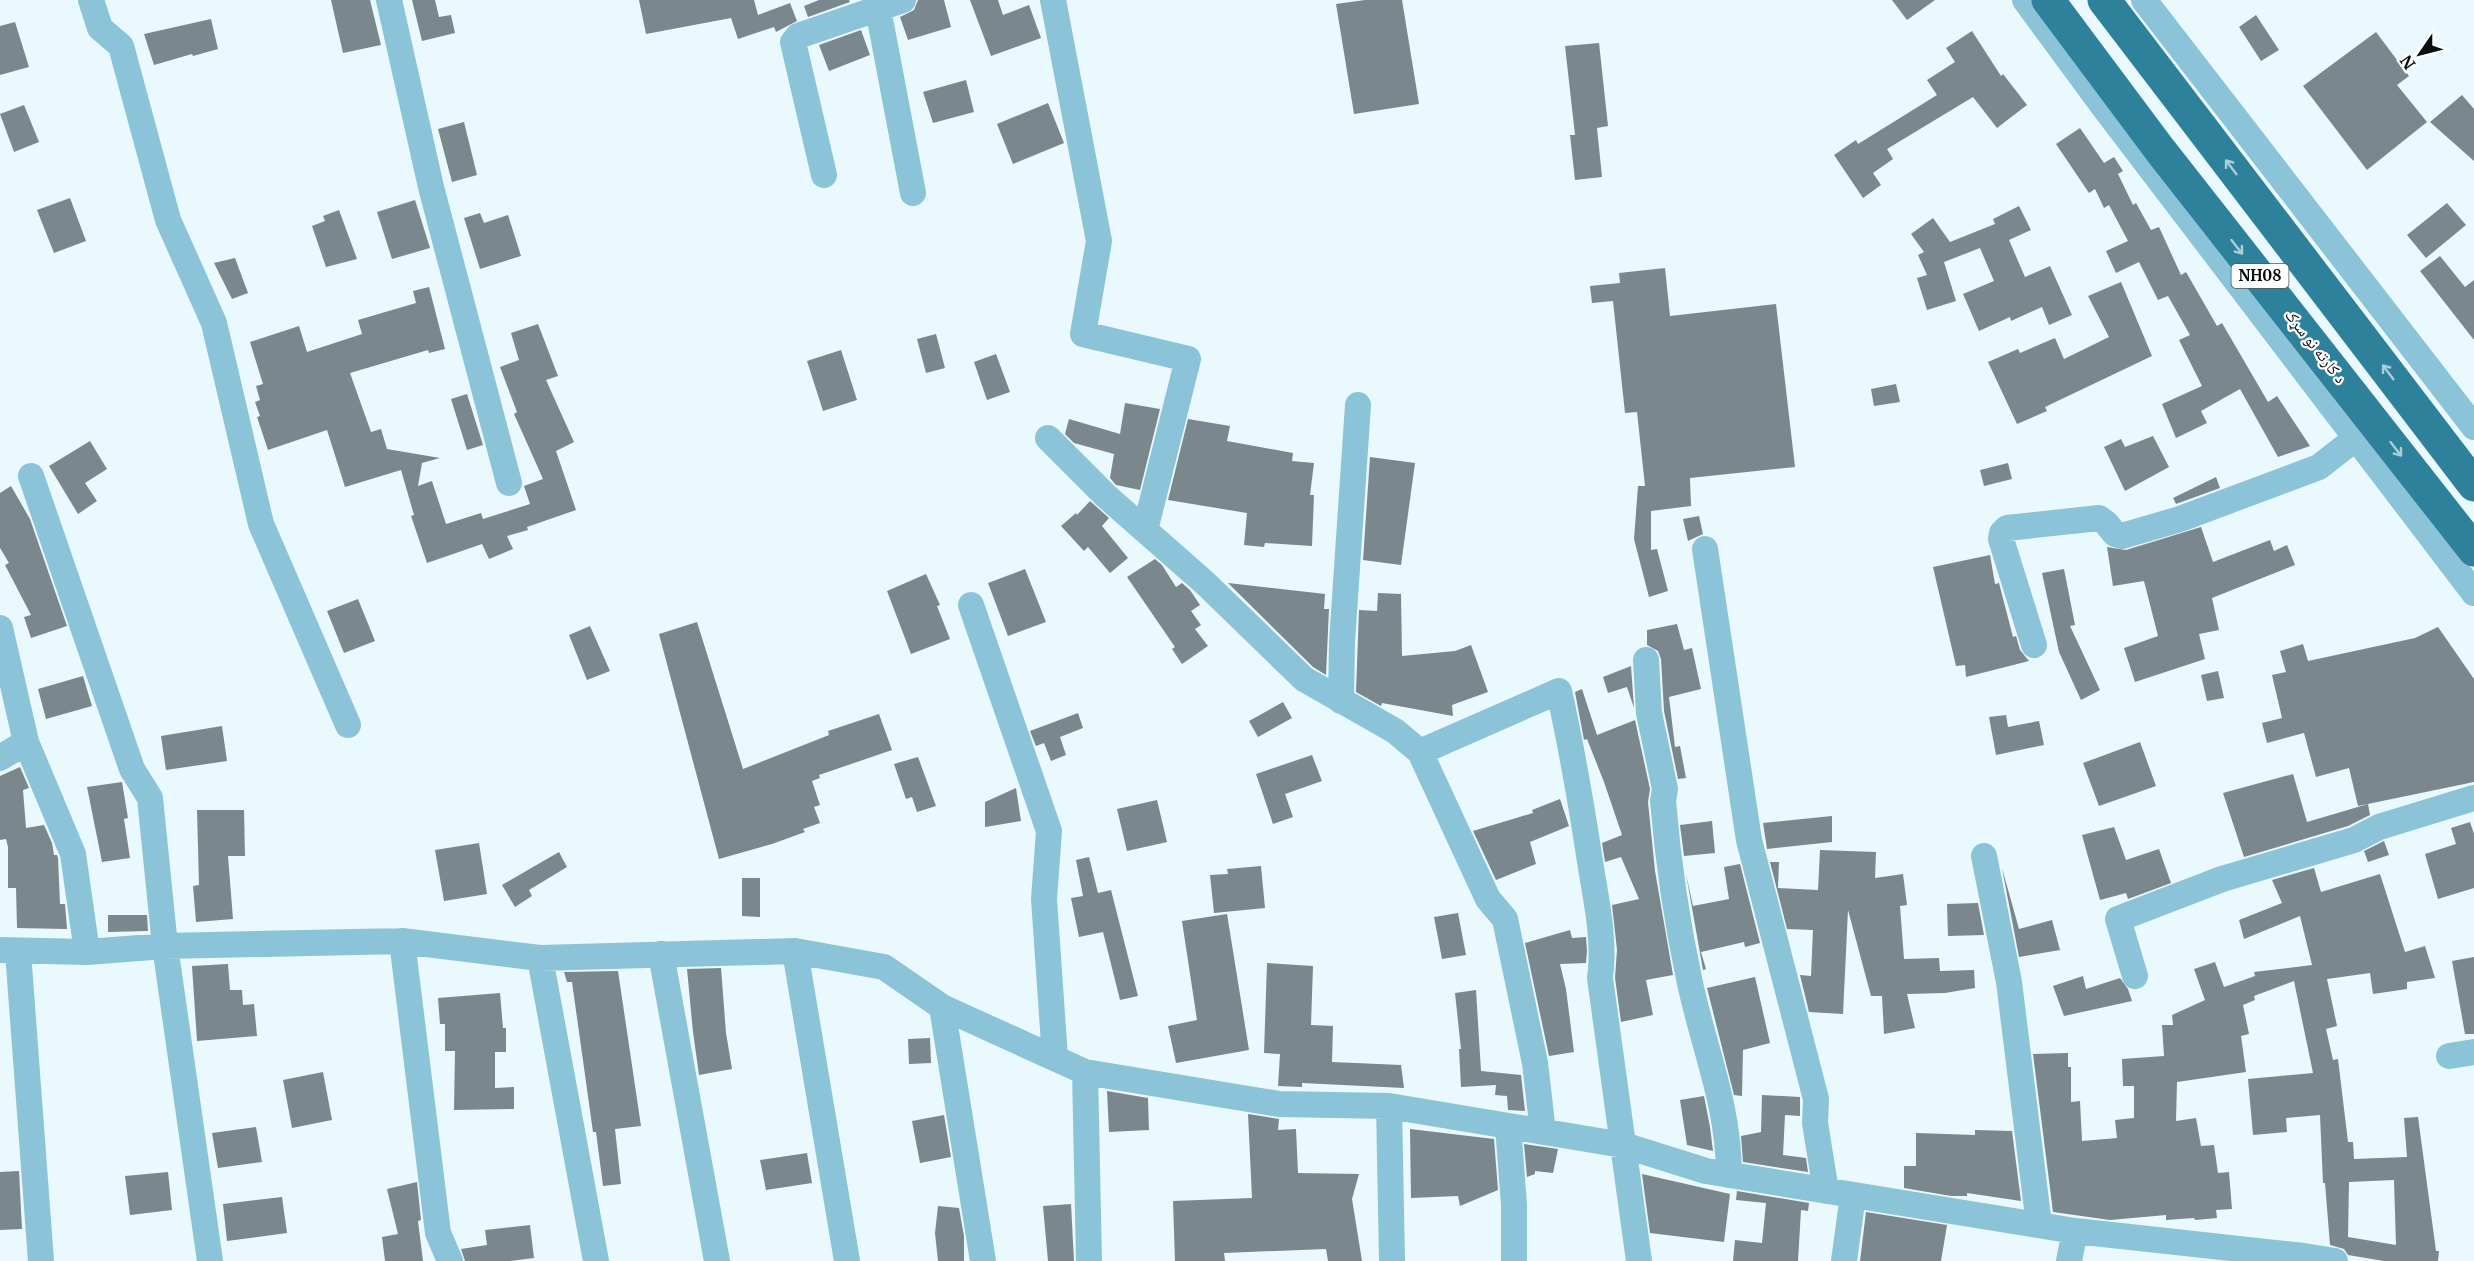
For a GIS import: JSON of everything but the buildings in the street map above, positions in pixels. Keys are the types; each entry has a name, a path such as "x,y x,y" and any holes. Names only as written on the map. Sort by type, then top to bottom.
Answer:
{"highway":[{"name":"د کارته نو سړک","path":"2048,0 2366,431 2474,550"},
{"name":"NH08","path":"2104,0 2474,485"}],"street":[{"path":"91,0 100,28 121,46 168,220 214,323 261,524 348,725"},
{"path":"389,0 431,187 509,483"},
{"path":"824,175 792,42 798,36 903,0"},
{"path":"1053,0 1099,241 1083,334 1188,359 1145,530"},
{"path":"2025,0 2366,431 2474,593"},
{"path":"2144,0 2474,428"},
{"path":"878,9 913,192"},
{"path":"1341,701 1343,631 1358,405"},
{"path":"2034,645 2001,539 2002,533 2007,528 2099,518 2106,522 2115,534 2122,536 2180,519 2319,467 2366,431"},
{"path":"1048,438 1106,496 1205,583 1304,679 1395,732 1420,752 1488,899 1505,919 1534,1063 1544,1132"},
{"path":"31,476 132,769 150,798 165,946 210,1261"},
{"path":"1705,549 1749,840 1816,1099 1815,1123 1826,1191"},
{"path":"971,605 1049,831 1044,899 1055,1058"},
{"path":"0,628 26,742 73,854 87,952"},
{"path":"1646,660 1649,713 1665,789 1663,801 1672,878 1689,982 1725,1117 1729,1175"},
{"path":"1420,752 1559,691 1578,778 1595,894 1602,960 1600,978 1639,1261"},
{"path":"0,758 26,742"},
{"path":"2135,976 2118,919 2222,879 2354,840 2379,826 2474,798"},
{"path":"1984,856 2009,982 2039,1225"},
{"path":"402,941 438,1233 450,1261"},
{"path":"41,1261 9,951 87,952 165,946 402,941 540,957 795,951 884,967 942,1007 1085,1071 1279,1104 1389,1106 1623,1145 1707,1171 1826,1191 2075,1231 2293,1254 2335,1261"},
{"path":"795,951 847,1261"},
{"path":"661,954 717,1261"},
{"path":"540,957 596,1261"},
{"path":"942,1007 983,1261"},
{"path":"2449,1056 2474,1052"},
{"path":"1085,1071 1089,1261"},
{"path":"1389,1106 1392,1261"},
{"path":"1508,1126 1514,1205 1514,1261"},
{"path":"1844,1261 1853,1195"},
{"path":"2069,1261 2075,1231"}]}
